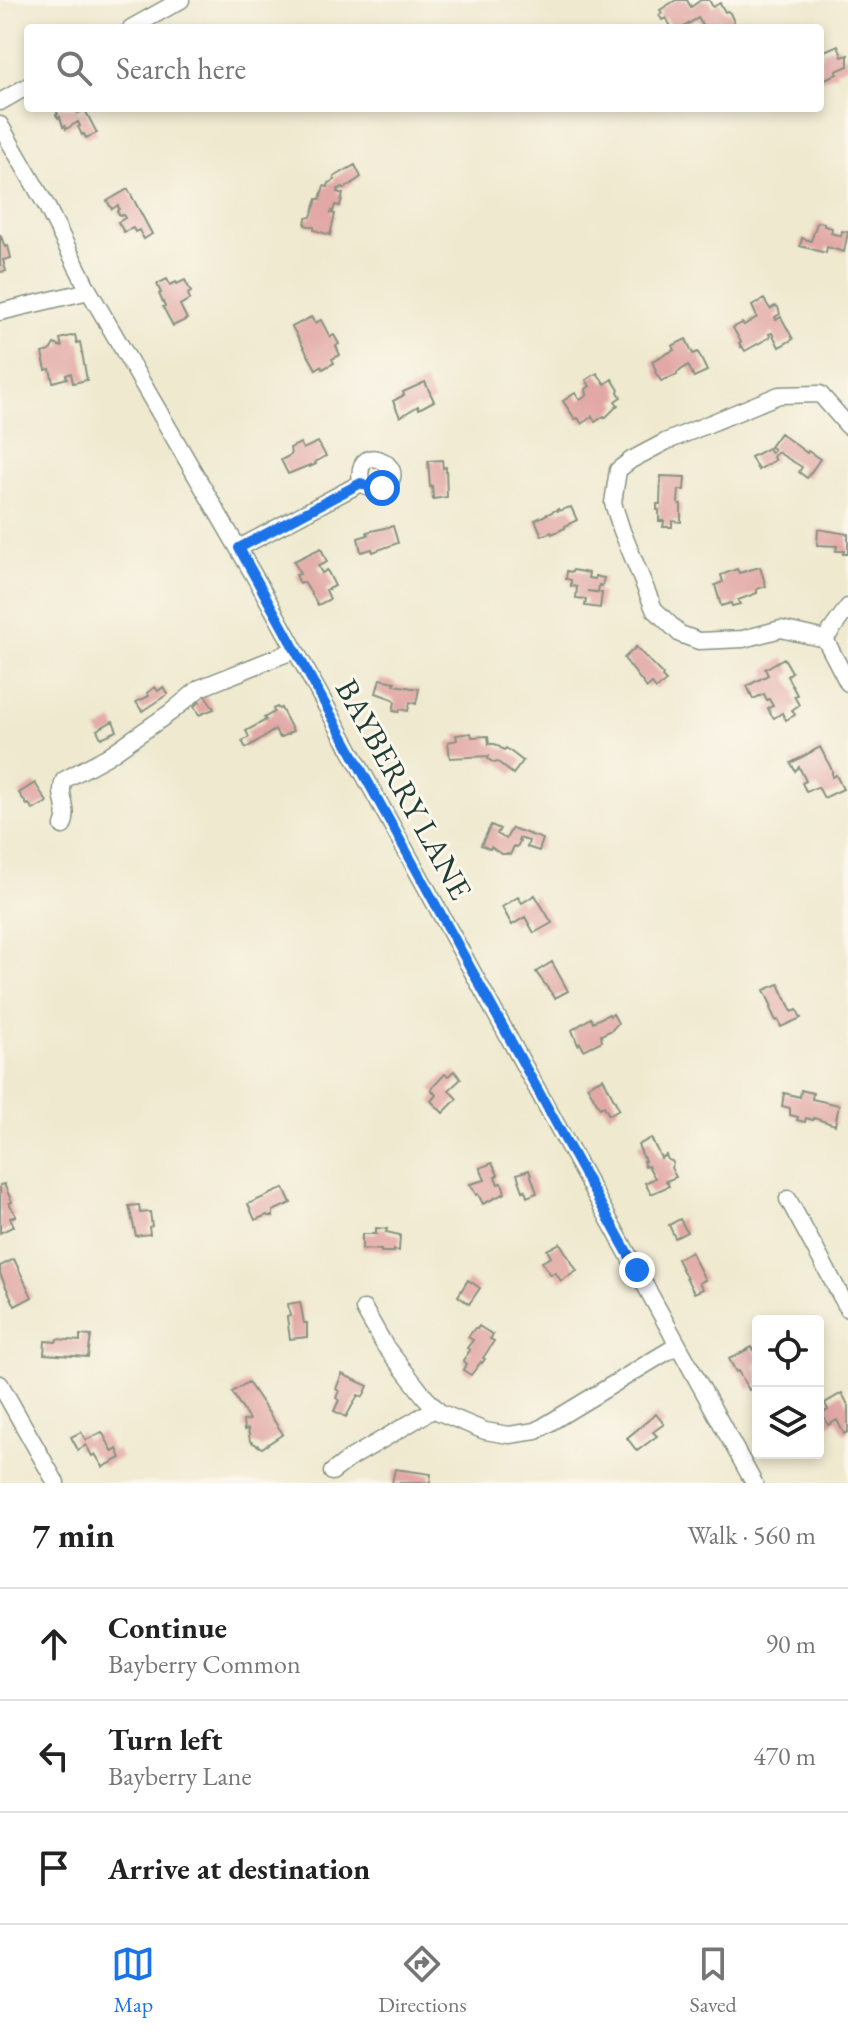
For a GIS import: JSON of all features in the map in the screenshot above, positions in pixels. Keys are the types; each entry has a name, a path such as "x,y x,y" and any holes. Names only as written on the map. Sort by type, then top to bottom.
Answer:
{"street":[{"path":"138,24 181,0"},
{"path":"0,102 24,88"},
{"name":"BAYBERRY LANE","path":"0,125 46,205 89,291 239,548 754,1483"},
{"path":"0,312 89,291"},
{"path":"848,426 820,394 779,395 665,442 631,460 618,470 613,503 654,609 680,634 699,641 743,639 781,629 825,639 848,683"},
{"path":"239,548 361,483"},
{"path":"825,639 848,607"},
{"path":"63,826 67,817 61,791 64,780 108,756 200,688 295,650"},
{"path":"788,1199 848,1309"},
{"path":"364,1309 385,1346 439,1412 485,1431 509,1435 536,1431 678,1345"},
{"path":"0,1384 56,1483"},
{"path":"332,1472 436,1408"}],"building":[{"path":"676,0 687,0 691,7 701,0 709,0 713,7 720,3 734,22 702,24 698,18 688,24 670,24 666,18 662,20 660,10"},
{"path":"838,45 842,57 848,55 848,66 824,79 824,51"},
{"path":"86,112 97,133 86,138 78,122 66,129 58,114"},
{"path":"355,165 361,177 344,189 338,189 337,192 343,194 340,206 335,205 331,213 335,214 330,235 305,225 324,186 328,187 335,180 334,177"},
{"path":"128,189 152,234 144,239 139,230 135,232 133,228 124,232 118,222 125,218 117,211 118,205 112,209 107,201"},
{"path":"820,222 832,228 831,233 841,236 842,231 848,232 844,252 827,247 826,253 800,246 802,238 811,241"},
{"path":"0,234 11,258 3,260 6,271 0,272"},
{"path":"167,279 170,285 185,280 191,292 188,294 190,299 180,305 187,319 173,326 163,307 157,284"},
{"path":"764,299 770,309 778,307 780,314 775,317 776,320 781,317 793,339 779,347 772,333 745,351 733,328 757,317 752,306"},
{"path":"311,317 315,323 321,320 330,337 334,335 339,344 336,346 340,355 323,369 321,366 316,369 292,327"},
{"path":"75,335 77,343 80,342 87,380 73,383 71,373 66,375 67,378 53,382 42,353 50,351 54,344 62,347 60,339"},
{"path":"686,339 693,354 698,352 707,371 694,377 688,365 677,375 661,381 652,361 674,350 672,346"},
{"path":"597,373 605,384 612,379 621,397 615,401 618,405 605,418 595,422 592,416 582,424 563,401 575,393 580,400 587,395 586,389 590,386 586,380"},
{"path":"425,382 434,401 400,417 393,401 404,395 403,392"},
{"path":"780,433 820,459 807,478 799,472 802,467 777,452 773,457 775,460 758,470 751,457 768,448 771,453 774,449 770,447"},
{"path":"318,442 326,456 310,467 288,474 281,460 291,455 290,448 300,443 303,449"},
{"path":"442,460 443,468 446,467 447,497 433,499 428,461"},
{"path":"661,476 685,477 684,490 679,490 681,522 672,521 672,527 663,527 664,521 659,521 657,504 660,504"},
{"path":"571,507 577,520 542,536 535,520 558,509"},
{"path":"393,526 398,543 373,552 372,549 361,552 358,538 368,535 367,532"},
{"path":"818,529 848,534 848,554 836,551 837,546 817,545"},
{"path":"321,548 327,562 318,566 322,573 327,570 335,586 326,590 330,599 318,605 304,582 300,584 296,575 300,574 294,561"},
{"path":"760,567 766,586 738,600 740,604 721,606 715,585 723,582 721,575 737,569 739,573"},
{"path":"567,571 589,573 588,578 604,578 598,592 587,591 602,593 600,608 585,606 586,599 576,598 577,587 571,586 571,580 566,579"},
{"path":"636,647 666,681 656,689 652,684 647,688 624,658"},
{"path":"784,658 792,672 787,676 799,705 792,710 795,715 786,720 782,713 774,718 768,708 773,706 769,699 764,694 753,699 747,686 768,675 765,669"},
{"path":"380,679 419,689 416,704 410,702 408,711 393,711 393,699 376,693"},
{"path":"155,687 158,691 163,687 168,694 142,711 136,702 149,696 147,693"},
{"path":"205,695 214,709 199,715 194,706"},
{"path":"277,707 281,708 293,731 280,738 275,730 246,748 242,741 249,737 246,731 266,720 264,718"},
{"path":"113,721 117,731 101,738 97,730"},
{"path":"471,733 472,737 488,736 489,744 504,750 506,748 523,761 513,774 498,762 488,759 489,756 450,758 448,742 457,740 456,735"},
{"path":"820,747 832,770 832,777 836,775 843,789 824,798 818,787 806,791 802,783 806,781 799,767 795,771 791,763"},
{"path":"35,783 47,802 33,810 19,793"},
{"path":"491,825 500,829 497,834 506,839 512,828 543,839 539,851 527,847 529,841 519,838 517,847 514,846 510,855 481,845"},
{"path":"535,895 552,923 534,933 525,917 512,925 502,907 518,897 522,903"},
{"path":"552,962 568,991 555,998 536,972"},
{"path":"779,984 792,1012 797,1010 801,1018 781,1027 764,990"},
{"path":"613,1014 618,1023 601,1035 602,1041 584,1050 580,1043 578,1045 572,1030 591,1018 593,1022"},
{"path":"454,1071 461,1079 449,1090 457,1099 443,1113 431,1101 436,1095 431,1089 445,1074 448,1076"},
{"path":"603,1078 619,1109 609,1115 604,1106 600,1108 587,1086"},
{"path":"801,1090 813,1093 812,1099 839,1105 835,1125 814,1118 806,1118 805,1122 790,1115 790,1108 782,1106 784,1093 800,1097"},
{"path":"651,1138 661,1158 666,1155 672,1161 671,1168 676,1177 666,1181 669,1186 651,1194 645,1183 655,1178 648,1166 645,1167 638,1145"},
{"path":"492,1163 498,1175 495,1177 498,1184 501,1183 505,1193 483,1204 470,1184 485,1180 480,1168"},
{"path":"529,1170 537,1193 527,1197 517,1174"},
{"path":"4,1184 16,1216 10,1218 14,1226 0,1233 0,1185"},
{"path":"284,1188 291,1203 273,1211 273,1216 255,1220 248,1204"},
{"path":"139,1205 140,1213 150,1212 152,1226 149,1227 150,1234 136,1236 129,1206"},
{"path":"680,1219 687,1232 675,1238 669,1225"},
{"path":"376,1228 400,1235 399,1251 362,1249 362,1234 376,1234"},
{"path":"560,1243 577,1271 561,1281 555,1272 551,1275 542,1262 551,1257 547,1250"},
{"path":"691,1252 705,1280 699,1283 703,1289 694,1293 677,1259"},
{"path":"14,1259 32,1297 15,1306 0,1274 0,1266"},
{"path":"468,1280 480,1288 469,1304 458,1296"},
{"path":"300,1302 304,1323 307,1323 307,1337 290,1339 288,1304"},
{"path":"479,1326 493,1335 490,1339 494,1341 485,1359 471,1375 463,1370 466,1364 463,1361 473,1340 468,1337"},
{"path":"80,1335 91,1336 88,1357 44,1354 45,1341 80,1341"},
{"path":"752,1347 752,1388 749,1390 729,1359"},
{"path":"342,1374 368,1386 363,1397 358,1395 346,1417 334,1411 339,1400 336,1389"},
{"path":"248,1382 283,1434 262,1448 250,1441 248,1429 244,1430 243,1421 249,1420 232,1392"},
{"path":"842,1393 848,1405 848,1432 844,1434 837,1420 828,1425 824,1417 824,1412 828,1410 825,1403"},
{"path":"656,1414 664,1424 653,1432 657,1436 637,1451 627,1438"},
{"path":"81,1432 86,1440 102,1432 113,1452 117,1449 121,1458 103,1467 86,1445 78,1450 71,1437"},
{"path":"395,1469 431,1474 430,1483 392,1483"}],"route":[{"path":"382,488 375,490 361,483 239,548 637,1270"}]}
